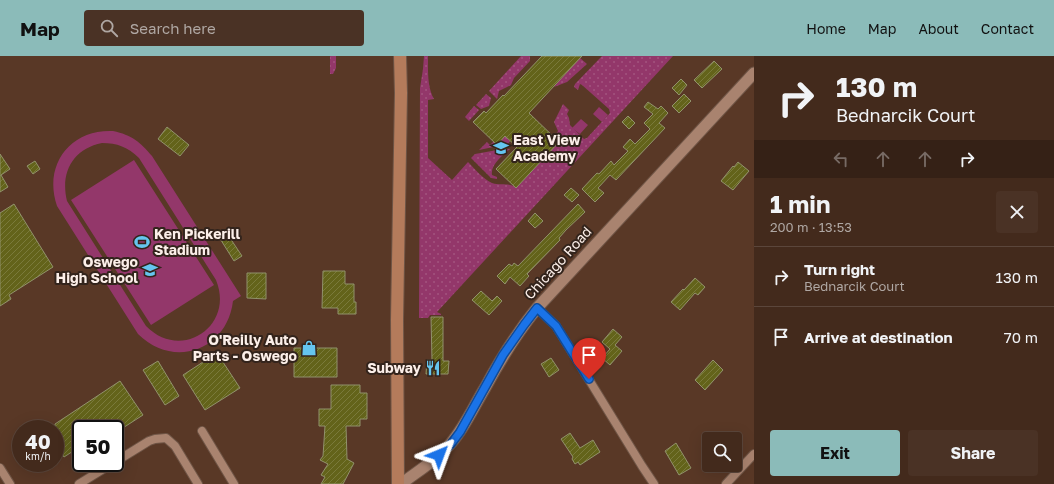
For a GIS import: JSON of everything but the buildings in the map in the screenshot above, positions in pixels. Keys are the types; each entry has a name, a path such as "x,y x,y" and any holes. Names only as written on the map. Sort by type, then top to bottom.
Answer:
{"main road":[{"path":"398,484 397,320 401,93 400,56"},
{"name":"Chicago Road","path":"402,484 451,444 467,420 503,355 537,308 754,73"}],"street":[{"path":"537,308 556,326 654,484"},
{"path":"202,431 234,484"},
{"path":"124,456 149,441 166,438 175,446 198,484"},
{"path":"726,484 754,454"},
{"path":"0,468 10,484"},
{"path":"79,484 98,472"}],"shaded area":[{"path":"330,56 336,56 336,68 333,74 330,74"},
{"path":"424,56 428,56 429,84 434,99 428,100 428,158 452,180 468,162 479,174 492,183 511,185 516,188 559,142 554,137 558,131 554,122 563,104 569,110 567,114 570,125 584,139 587,138 610,113 609,109 582,85 580,84 578,90 574,87 575,84 602,56 673,56 437,312 441,315 430,315 428,318 419,318 420,88"},
{"path":"521,56 530,56 530,61 514,78 511,85 499,91 497,99 489,91"},
{"path":"580,58 587,64 567,82 554,87 559,80"},
{"path":"486,94 491,98 489,106 481,109 476,105"},
{"path":"474,106 479,110 469,121 465,117"},
{"path":"599,107 608,115 602,122 593,114"},
{"path":"581,119 588,125 580,134 572,128"},
{"path":"113,131 131,137 144,147 152,156 241,296 233,301 229,318 221,332 210,343 196,349 182,352 167,351 152,345 138,334 57,206 54,191 54,177 57,164 64,152 73,143 84,136 98,132","holes":["107,143 126,148 139,158 216,280 220,297 218,312 211,324 201,334 189,339 174,340 160,336 146,326 67,201 65,181 67,171 71,163 76,156 83,151 92,146"]},
{"path":"505,136 510,141 508,144 479,150 487,142 490,145 494,141 497,144"},
{"path":"510,149 498,160 493,168 492,175 497,177 497,179 491,178 471,158 475,154"},
{"name":"Ken Pickerill Stadium","path":"134,160 214,285 151,325 71,200"}],"place":[{"name":"East View Academy","path":"501,148"},
{"name":"Ken Pickerill Stadium","path":"142,242"},
{"name":"Oswego High School","path":"150,270"},
{"name":"O'Reilly Auto Parts - Oswego","path":"309,348"},
{"name":"Subway","path":"433,368"}],"route":[{"path":"439,455 451,444 460,432 503,355 537,308 556,326 589,379"}]}
